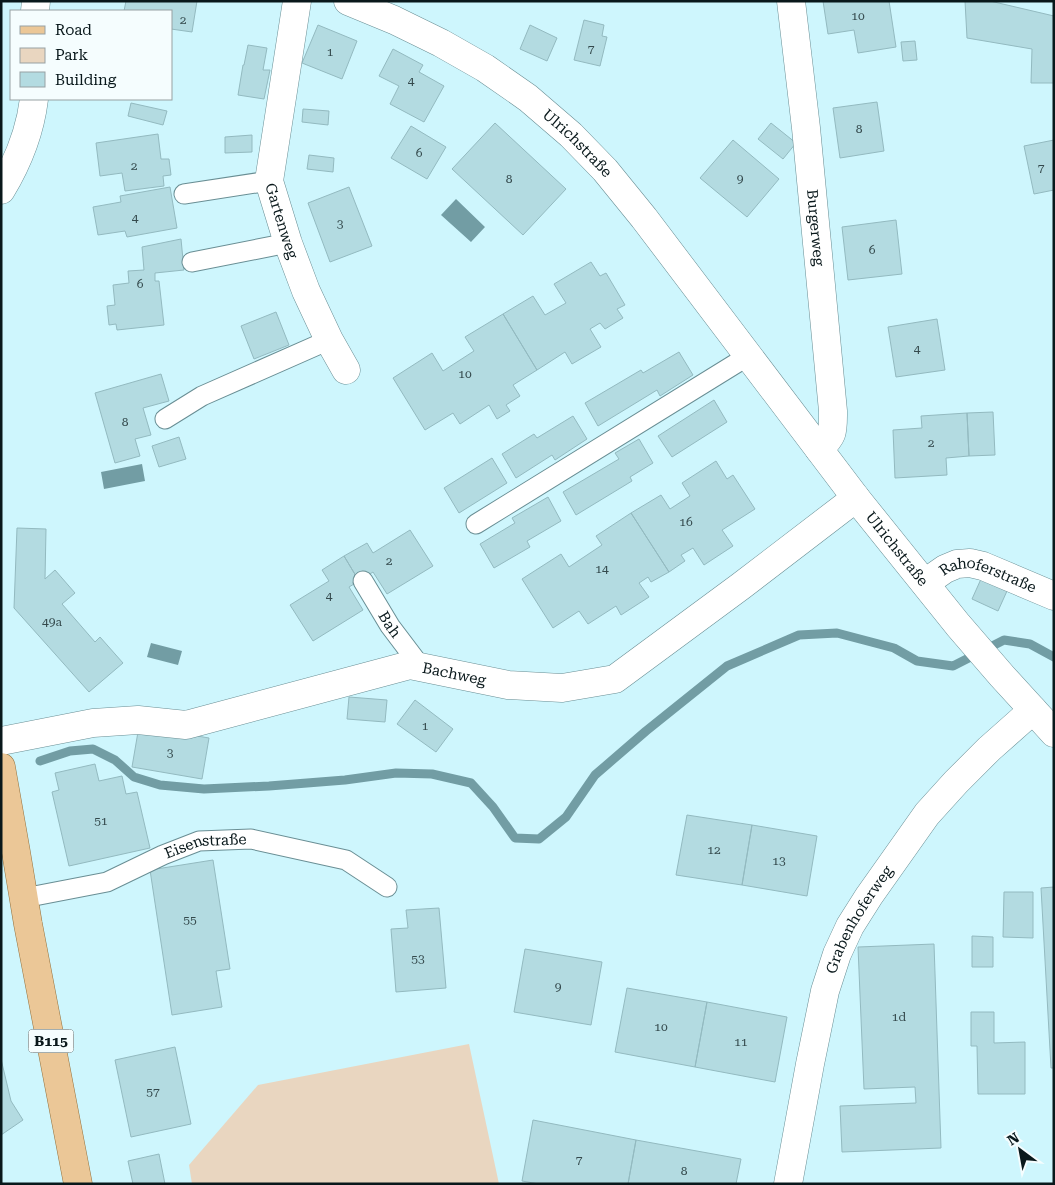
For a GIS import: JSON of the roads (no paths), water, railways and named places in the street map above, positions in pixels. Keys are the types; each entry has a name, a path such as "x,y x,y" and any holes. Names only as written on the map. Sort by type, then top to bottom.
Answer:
{"main road":[{"name":"B115","path":"1,767 28,924 78,1184"}],"street":[{"name":"Gartenweg","path":"297,1 269,180 288,242 306,291 329,340 346,370"},
{"name":"Ulrichstraße","path":"348,1 394,20 485,68 528,98 571,135 604,170 644,218 818,449 958,625 1054,733"},
{"name":"Burgerweg","path":"792,1 833,411 833,428 830,439 818,449"},
{"path":"1,190 24,144 34,100"},
{"name":"Bachweg","path":"1,741 93,723 138,720 186,725 410,665 508,685 562,688 614,679 741,586 856,498"},
{"name":"Rahoferstraße","path":"925,583 945,569 958,564 970,563 982,566 1054,596"},
{"name":"Grabenhoferweg","path":"788,1184 825,991 837,954 850,926 927,814 989,749 1033,710"}],"lane":[{"path":"184,194 269,180"},
{"path":"192,262 288,242"},
{"path":"165,419 202,396 329,340"},
{"path":"476,524 748,356"},
{"name":"Bah","path":"363,581 390,626 421,667"},
{"name":"Eisenstraße","path":"24,898 107,882 163,855 199,841 251,839 346,860 387,887"}],"water":[{"path":"456,199 485,227 471,242 441,215"},
{"path":"142,464 145,481 104,489 101,472"},
{"path":"151,643 182,651 178,665 147,657"}],"waterway":[{"path":"40,761 70,751 93,749 115,760 134,777 160,785 204,789 345,780 396,773 432,774 471,783 493,807 515,838 539,839 566,817 595,775 727,666 799,635 837,633 894,648 917,661 953,666 1004,640 1030,644 1054,657"}]}
